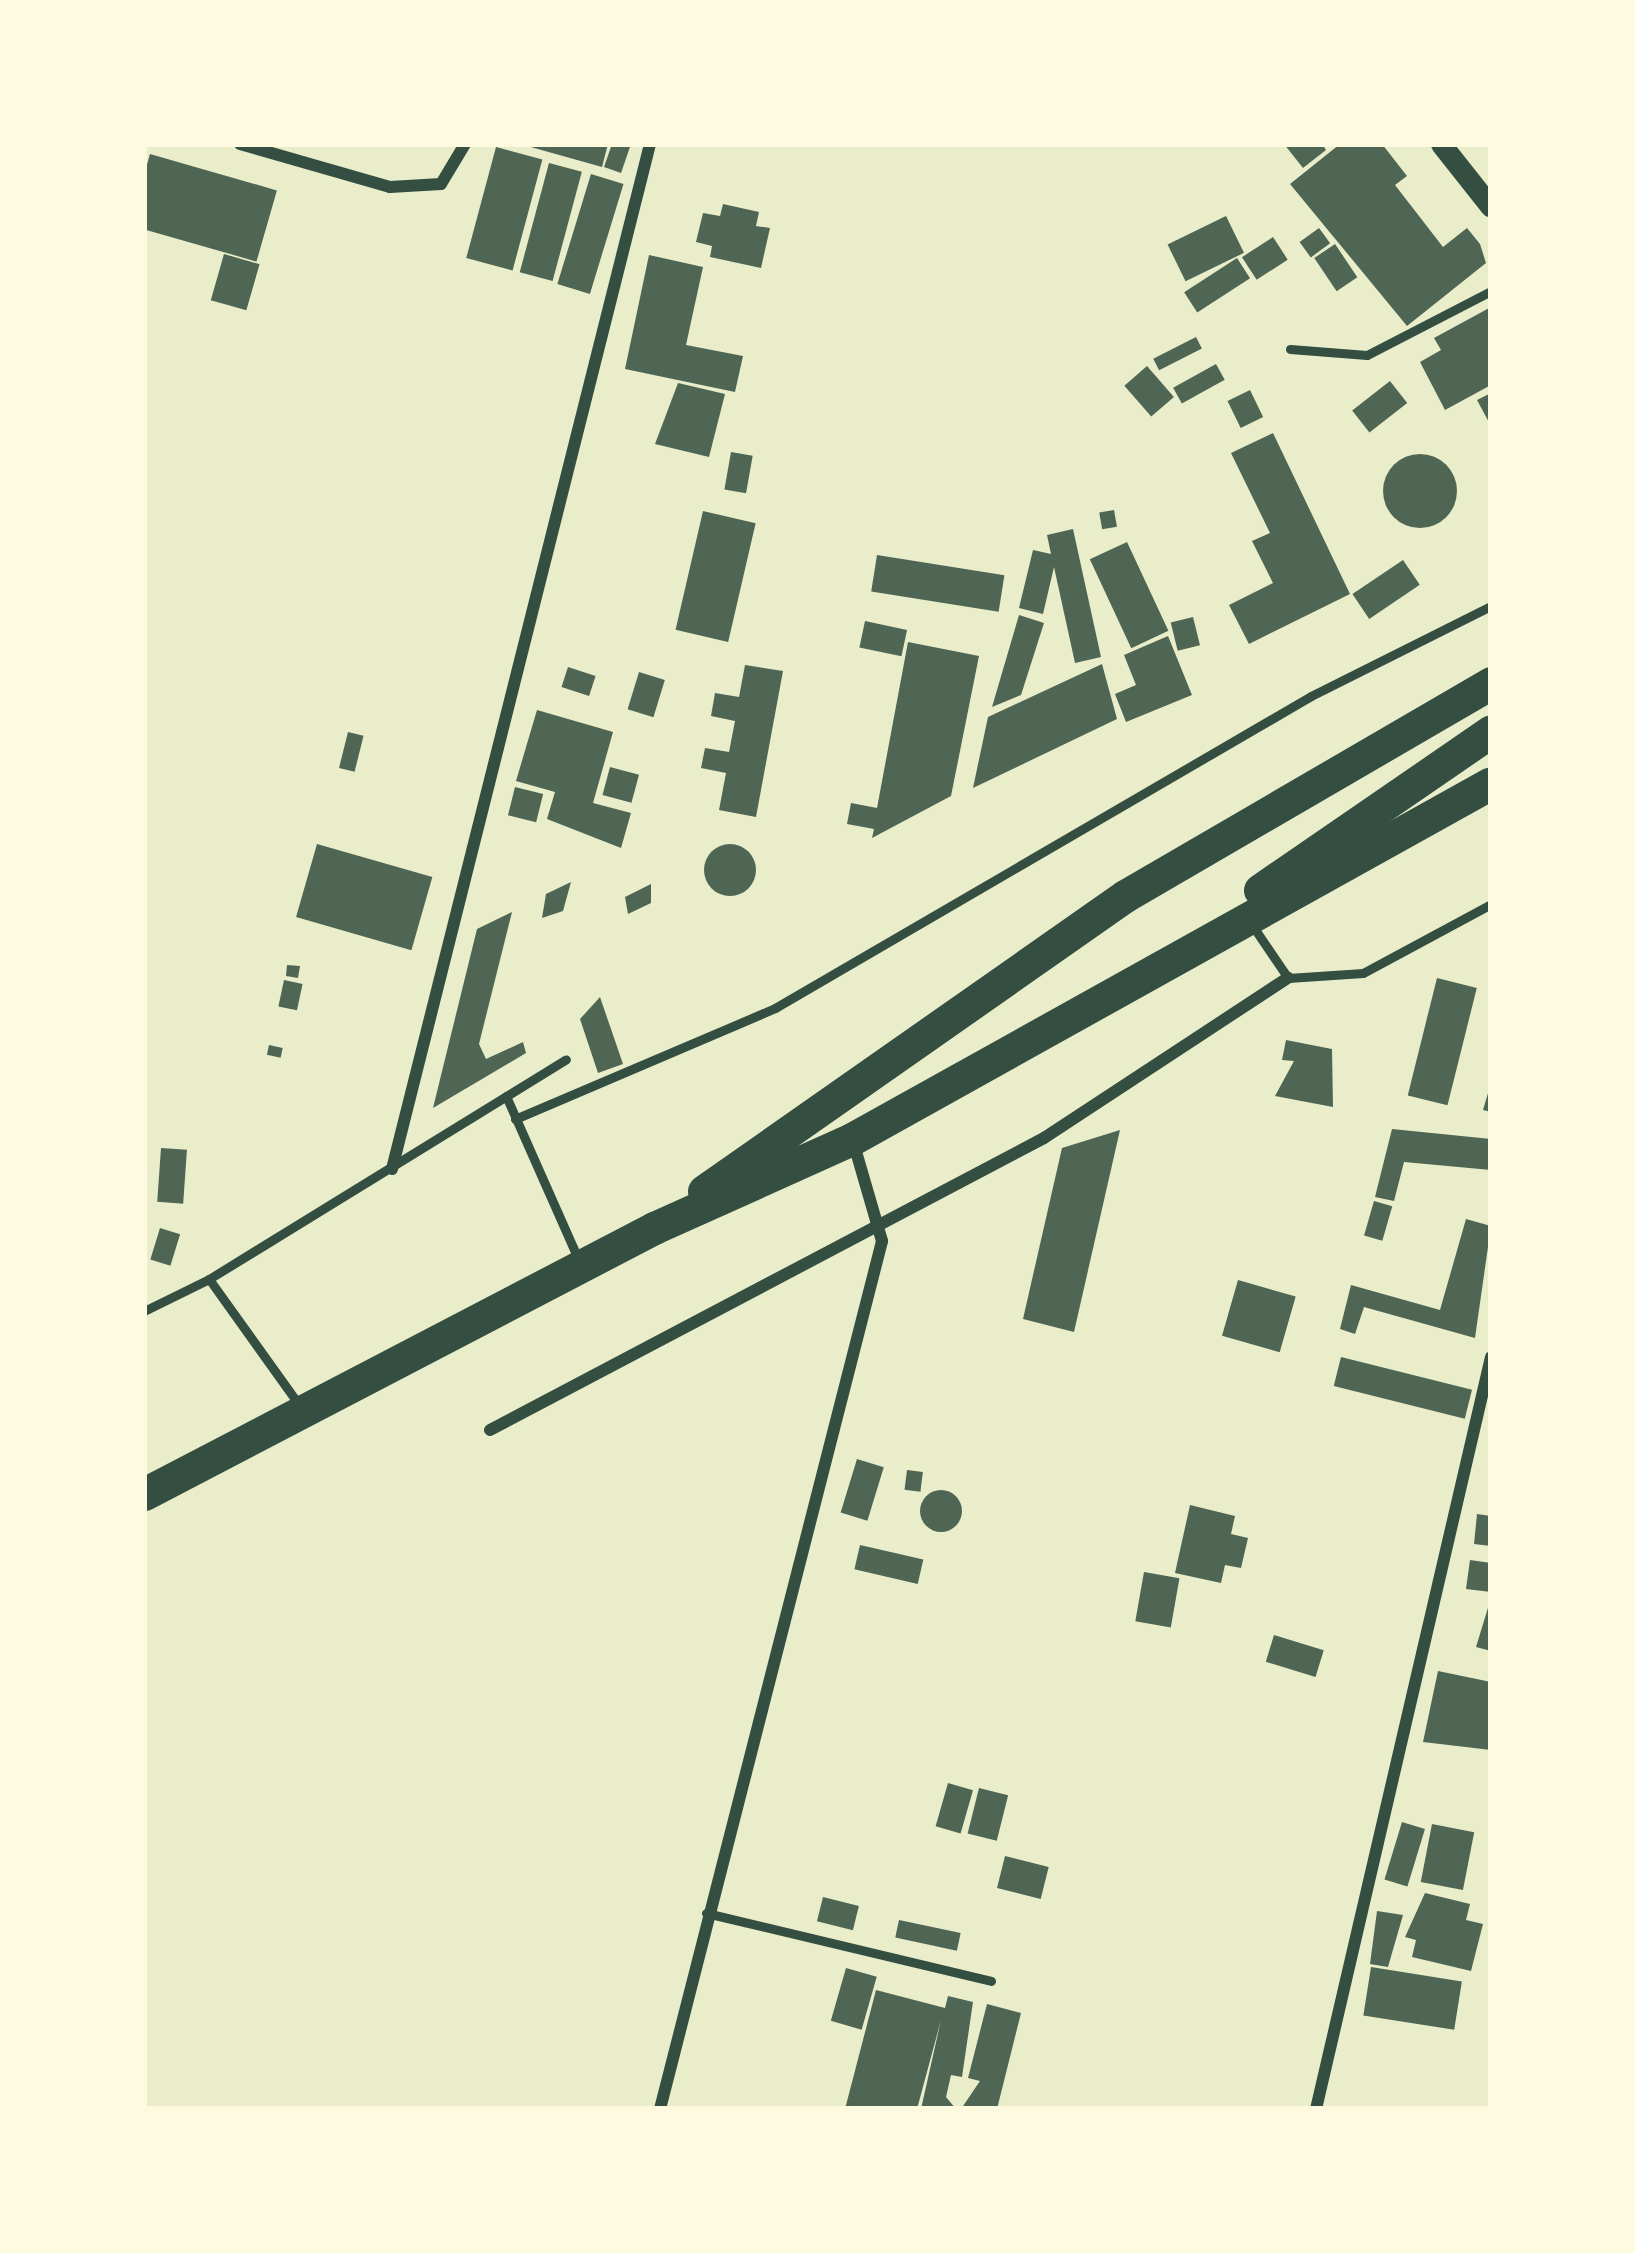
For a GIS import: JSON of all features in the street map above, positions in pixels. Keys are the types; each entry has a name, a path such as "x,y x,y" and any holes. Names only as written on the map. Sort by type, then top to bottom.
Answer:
{"highway":[{"path":"654,1228 1125,896 1491,682"},
{"path":"1153,969 1491,731"},
{"path":"144,1494 306,1415 654,1228 852,1139 1491,782"}],"street":[{"path":"240,144 390,187 440,184 465,144"},
{"path":"392,1168 650,144"},
{"path":"1441,144 1491,207"},
{"path":"490,1430 1044,1138 1288,978"},
{"path":"660,2109 879,1229 852,1139"},
{"path":"1316,2109 1491,1357"}],"lane":[{"path":"1290,349 1367,355 1491,291"},
{"path":"514,1119 775,1008 1311,696 1491,606"},
{"path":"1246,917 1288,978 1363,973 1491,904"},
{"path":"144,1311 209,1279 566,1059"},
{"path":"506,1096 581,1266"},
{"path":"209,1279 306,1415"},
{"path":"706,1912 991,1981"}],"building":[{"path":"520,144 608,144 602,167"},
{"path":"612,144 631,144 621,173 604,167"},
{"path":"1284,144 1322,144 1326,150 1303,168"},
{"path":"1340,144 1382,144 1407,176 1395,185 1443,247 1467,228 1480,244 1486,263 1407,326 1290,184"},
{"path":"496,147 542,159 513,271 466,258"},
{"path":"150,154 277,190 256,262 144,229 144,175"},
{"path":"549,163 582,172 553,281 520,272"},
{"path":"591,174 624,184 590,294 557,284"},
{"path":"723,204 759,212 756,226 770,228 761,268 710,257 712,246 696,242 703,213 720,216"},
{"path":"1226,216 1244,253 1186,281 1168,244"},
{"path":"1319,228 1330,243 1311,257 1300,242"},
{"path":"1273,237 1288,260 1257,280 1242,257"},
{"path":"1335,244 1357,277 1337,291 1314,258"},
{"path":"224,254 260,264 246,310 211,300"},
{"path":"649,255 703,267 686,345 743,356 735,392 625,369"},
{"path":"1237,258 1250,278 1197,312 1184,292"},
{"path":"1491,307 1491,385 1445,410 1420,362 1441,350 1434,338"},
{"path":"1196,337 1202,349 1159,370 1153,359"},
{"path":"1216,364 1225,380 1182,403 1173,388"},
{"path":"1147,366 1174,397 1151,417 1124,386"},
{"path":"1390,381 1407,403 1369,433 1352,411"},
{"path":"678,383 725,394 709,457 655,444"},
{"path":"1250,390 1263,417 1241,428 1228,401"},
{"path":"1491,393 1491,426 1477,400"},
{"path":"1273,433 1350,594 1249,644 1229,605 1273,583 1252,541 1270,533 1231,453"},
{"path":"731,452 753,456 746,493 724,489"},
{"path":"1420,454 1446,465 1457,491 1446,517 1420,528 1394,517 1383,491 1394,465"},
{"path":"1114,510 1117,527 1102,529 1099,513"},
{"path":"703,511 756,523 728,642 676,630"},
{"path":"1073,529 1101,657 1075,663 1054,567 1043,614 1019,608 1033,550 1051,554 1047,535"},
{"path":"1127,542 1168,631 1131,648 1090,559"},
{"path":"877,555 1004,575 999,612 871,592"},
{"path":"1403,560 1420,585 1369,619 1352,594"},
{"path":"1019,615 1044,623 1021,695 992,707"},
{"path":"1193,617 1200,645 1178,651 1171,623"},
{"path":"865,621 907,630 901,656 859,647"},
{"path":"1168,636 1192,695 1126,722 1115,694 1136,685 1124,655"},
{"path":"908,642 979,656 951,796 872,838 874,829 847,824 851,803 877,808"},
{"path":"1102,664 1117,719 973,788 988,717"},
{"path":"745,665 783,671 756,817 719,810 726,773 701,768 705,748 729,752 735,721 711,716 715,693 739,697"},
{"path":"568,667 596,676 589,696 562,687"},
{"path":"639,672 665,680 653,717 628,709"},
{"path":"537,710 613,732 593,803 631,813 621,848 547,819 555,792 516,781"},
{"path":"348,732 364,736 355,772 339,768"},
{"path":"610,767 639,775 631,803 602,795"},
{"path":"515,787 543,794 536,822 508,815"},
{"path":"317,844 432,877 411,950 296,917"},
{"path":"730,844 748,852 756,870 748,888 730,896 712,888 704,870 712,852"},
{"path":"571,882 563,911 542,918 546,894"},
{"path":"651,884 651,903 628,914 625,897"},
{"path":"512,912 479,1044 486,1059 523,1042 526,1053 433,1108 477,929"},
{"path":"287,965 300,966 298,978 286,976"},
{"path":"1437,978 1477,988 1448,1105 1408,1095"},
{"path":"284,980 303,984 297,1010 278,1006"},
{"path":"600,997 623,1064 598,1073 580,1019"},
{"path":"1286,1040 1332,1049 1333,1107 1275,1096 1294,1061 1282,1060"},
{"path":"269,1045 283,1048 281,1058 267,1055"},
{"path":"1491,1083 1491,1112 1483,1110"},
{"path":"1392,1129 1491,1139 1491,1170 1404,1162 1394,1201 1375,1197"},
{"path":"1120,1130 1074,1332 1023,1319 1062,1148"},
{"path":"161,1148 187,1150 183,1204 157,1202"},
{"path":"1374,1201 1392,1206 1382,1241 1364,1236"},
{"path":"1466,1219 1491,1226 1475,1338 1364,1307 1355,1334 1340,1329 1351,1285 1440,1310"},
{"path":"160,1228 180,1234 170,1266 150,1260"},
{"path":"1238,1280 1296,1297 1280,1352 1222,1336"},
{"path":"1341,1357 1472,1390 1465,1419 1334,1386"},
{"path":"857,1459 884,1467 867,1521 841,1513"},
{"path":"907,1470 923,1472 920,1492 905,1490"},
{"path":"941,1490 956,1496 962,1511 956,1526 941,1532 926,1526 920,1511 926,1496"},
{"path":"1190,1505 1235,1516 1231,1534 1248,1538 1241,1568 1225,1565 1221,1583 1175,1573"},
{"path":"1477,1514 1491,1516 1491,1546 1474,1544"},
{"path":"860,1545 923,1560 918,1584 854,1569"},
{"path":"1470,1560 1491,1563 1491,1592 1466,1589"},
{"path":"1144,1572 1179,1578 1171,1627 1135,1621"},
{"path":"1491,1598 1491,1651 1476,1647"},
{"path":"1274,1635 1324,1650 1316,1677 1266,1662"},
{"path":"1438,1671 1491,1682 1491,1750 1423,1742"},
{"path":"948,1783 973,1790 961,1833 936,1826"},
{"path":"979,1788 1008,1795 997,1841 968,1834"},
{"path":"1402,1822 1425,1829 1407,1886 1384,1879"},
{"path":"1432,1824 1474,1832 1463,1890 1421,1882"},
{"path":"1005,1856 1049,1867 1041,1899 997,1888"},
{"path":"1425,1893 1470,1904 1466,1920 1483,1924 1471,1971 1412,1957 1416,1940 1405,1937"},
{"path":"823,1897 859,1906 853,1930 817,1921"},
{"path":"1377,1911 1403,1915 1388,1967 1370,1964"},
{"path":"899,1920 961,1933 957,1951 895,1938"},
{"path":"1371,1967 1462,1981 1454,2030 1363,2015"},
{"path":"846,1968 877,1977 862,2030 831,2021"},
{"path":"876,1990 945,2008 948,1996 973,2002 962,2077 951,2075 946,2097 956,2109 921,2109 941,2020 917,2109 845,2109"},
{"path":"987,2004 1021,2013 997,2109 961,2109 980,2081 968,2078"}]}
